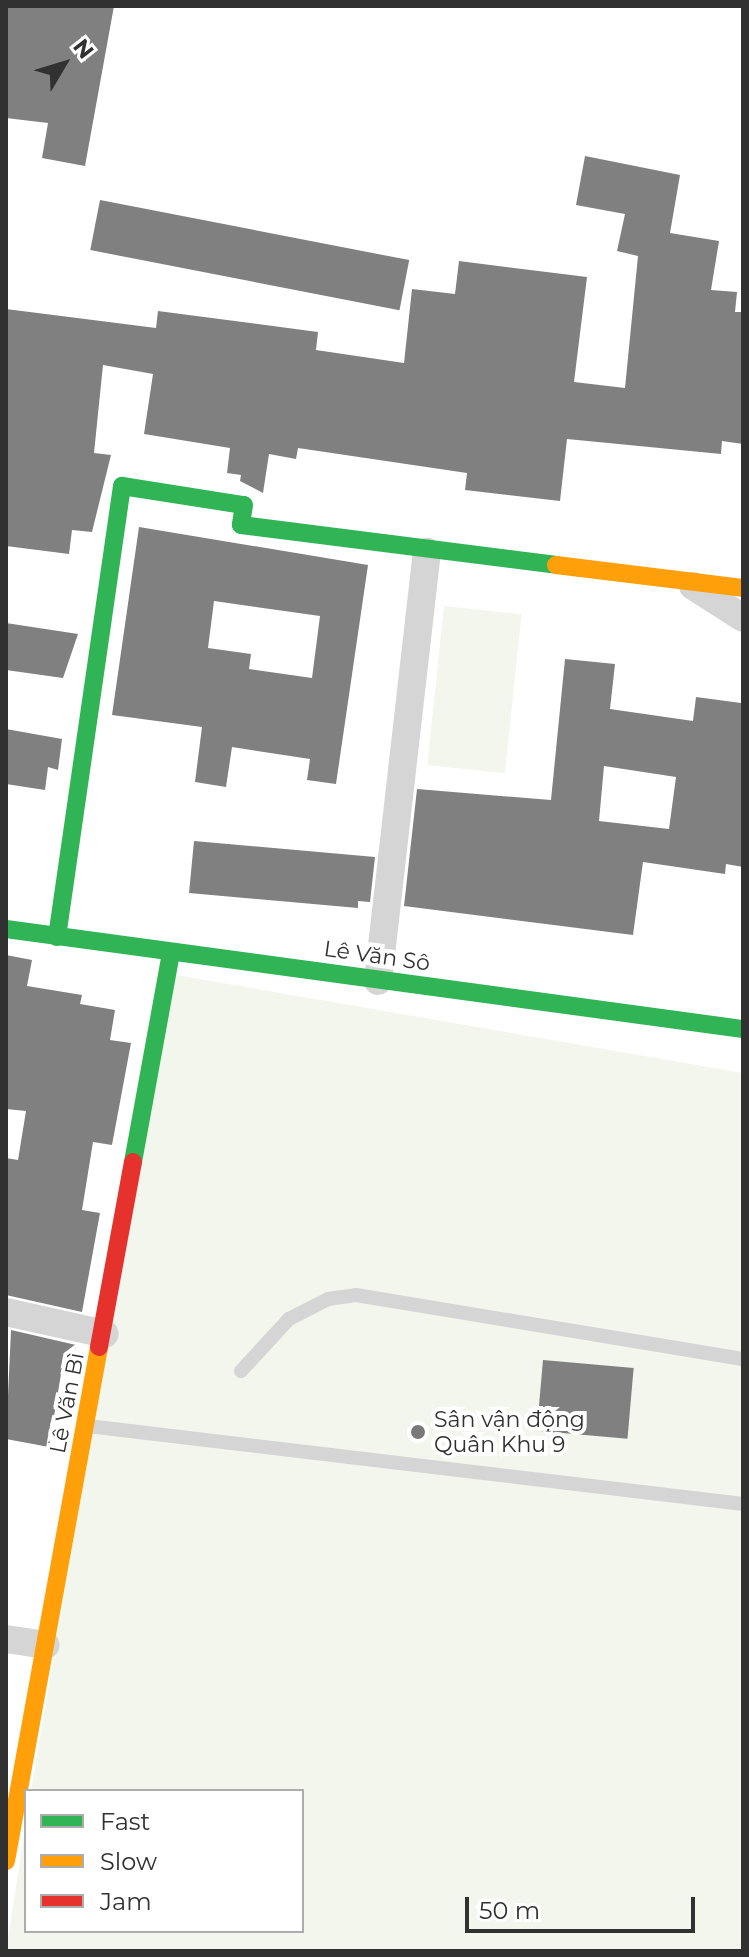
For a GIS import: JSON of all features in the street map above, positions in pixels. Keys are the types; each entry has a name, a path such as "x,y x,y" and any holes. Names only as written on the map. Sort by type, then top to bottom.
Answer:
{"street":[{"path":"57,937 122,486 244,505 241,525 691,586 743,588"},
{"path":"378,981 427,552"},
{"path":"691,586 743,618"},
{"name":"Lê Văn Sô","path":"6,929 743,1029"},
{"name":"Lê Văn Bì","path":"6,1861 105,1334 171,953"},
{"path":"6,1312 105,1334"},
{"path":"6,1639 46,1645"}],"lane":[{"path":"241,1371 289,1319 328,1299 356,1295 743,1359"},
{"path":"87,1426 743,1504"}],"shaded area":[{"path":"444,606 522,614 505,773 427,765"},
{"name":"Sân vận động Quân Khu 9","path":"170,974 743,1073 743,1951 6,1951 24,1835 24,1933 304,1933 304,1789 31,1789"}],"building":[{"path":"6,6 114,6 85,166 42,158 48,123 6,118"},
{"path":"585,156 680,175 670,233 719,241 711,290 737,292 735,312 743,312 743,444 722,441 721,454 567,439 560,501 465,490 467,473 298,448 296,459 269,454 263,493 240,481 241,475 227,473 230,448 144,434 153,374 103,365 94,453 111,455 92,532 72,530 69,554 6,546 6,309 156,328 158,311 318,332 316,350 404,363 412,289 455,294 459,261 587,277 574,382 625,388 638,256 617,251 625,214 576,205"},
{"path":"100,200 409,260 399,310 90,250"},
{"path":"139,527 368,565 336,784 307,780 310,759 232,747 226,787 195,782 202,727 112,715","holes":["214,601 320,616 312,678 249,669 251,654 208,648"]},
{"path":"6,623 78,634 63,678 6,670"},
{"path":"565,659 615,664 610,709 693,721 696,697 741,703 743,867 726,864 725,874 643,862 633,935 404,906 417,789 551,800","holes":["604,766 676,777 669,829 599,821"]},
{"path":"6,729 62,739 58,770 48,767 45,790 6,784"},
{"path":"194,841 375,857 370,902 358,901 358,908 189,893"},
{"path":"6,955 32,960 27,986 82,995 80,1004 115,1010 110,1040 131,1043 112,1145 93,1142 82,1210 100,1213 82,1312 6,1295 6,1158 18,1160 26,1111 6,1109"},
{"path":"11,1330 76,1345 71,1376 61,1374 49,1447 6,1439"},
{"path":"543,1360 634,1368 627,1439 537,1431"}],"traffic: fast":[{"path":"57,937 122,486 244,505 241,525 556,565"},
{"path":"6,929 743,1029"},
{"path":"133,1162 171,953"}],"traffic: slow":[{"path":"556,565 743,588"},
{"path":"6,1861 99,1347"}],"traffic: jam":[{"path":"99,1347 133,1162"}],"place":[{"name":"Sân vận động Quân Khu 9","path":"418,1432"}]}
